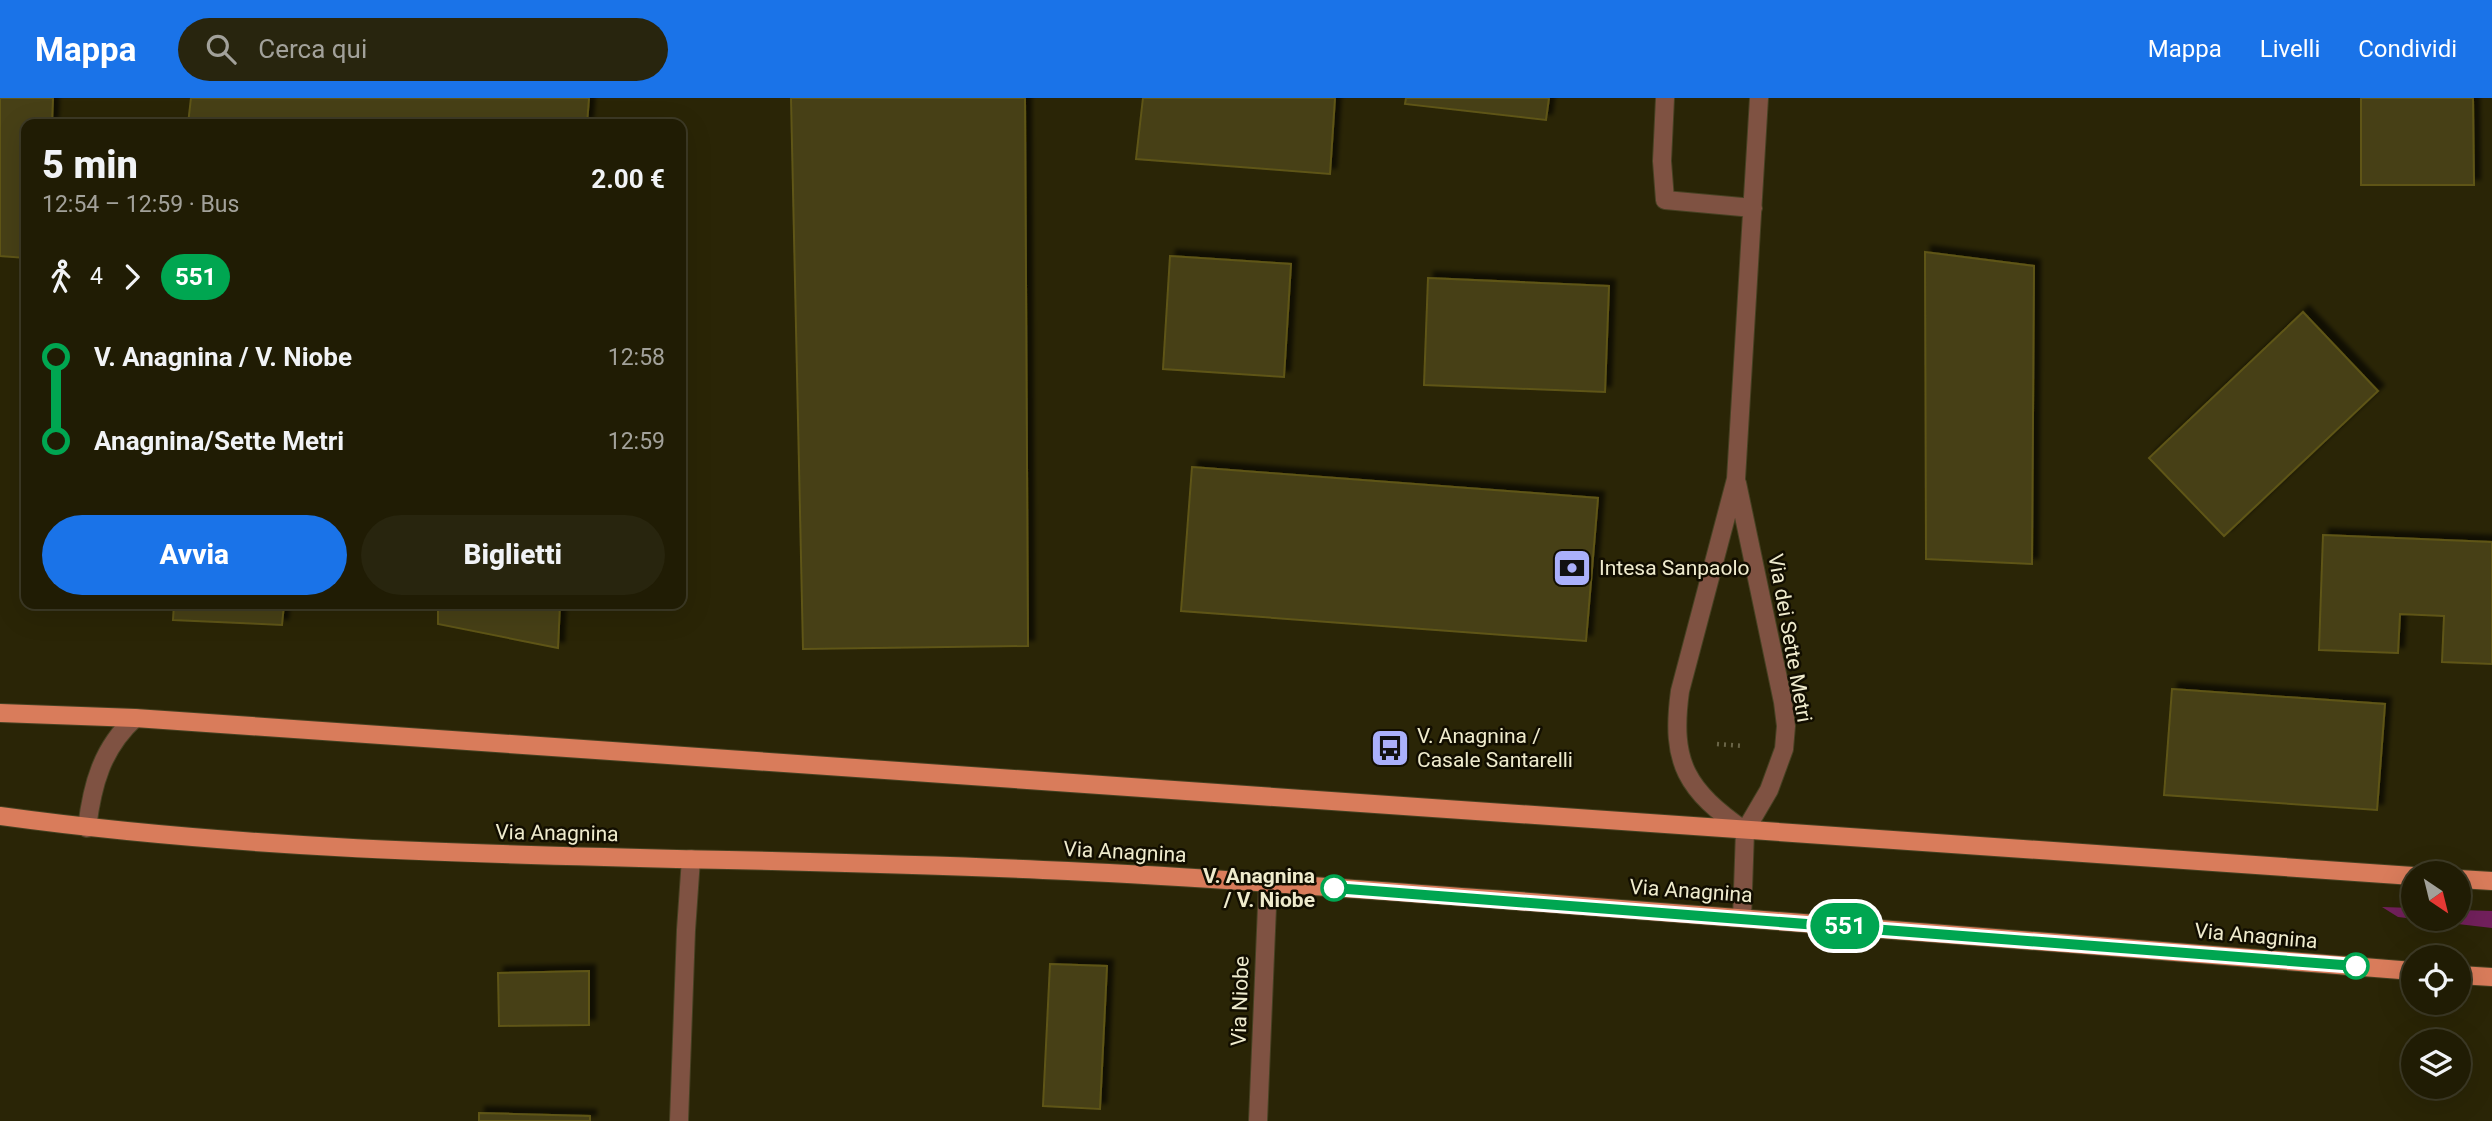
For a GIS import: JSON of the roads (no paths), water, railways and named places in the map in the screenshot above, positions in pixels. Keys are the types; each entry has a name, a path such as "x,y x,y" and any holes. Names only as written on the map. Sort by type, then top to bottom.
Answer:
{"main road":[{"path":"0,713 135,718 2401,875"},
{"name":"Via Anagnina","path":"0,816 87,828 266,844 456,853 992,867 1268,883 2401,970"},
{"path":"2471,880 2492,881"},
{"path":"2471,976 2492,977"}],"street":[{"path":"1665,98 1662,161 1665,200 1753,208"},
{"name":"Via dei Sette Metri","path":"1736,480 1786,726 1779,769 1745,831 1703,798 1690,779 1682,761 1676,718 1680,691 1736,480 1759,98"},
{"path":"87,828 94,782 102,761 113,743 135,718"},
{"path":"1742,918 1745,831"},
{"path":"679,1121 691,859"},
{"name":"Via Niobe","path":"1258,1121 1268,883"}],"place":[{"name":"Intesa Sanpaolo","path":"1572,568"},
{"name":"V. Anagnina / Casale Santarelli","path":"1390,748"},
{"name":"V. Anagnina / V. Niobe","path":"1334,888"}]}
